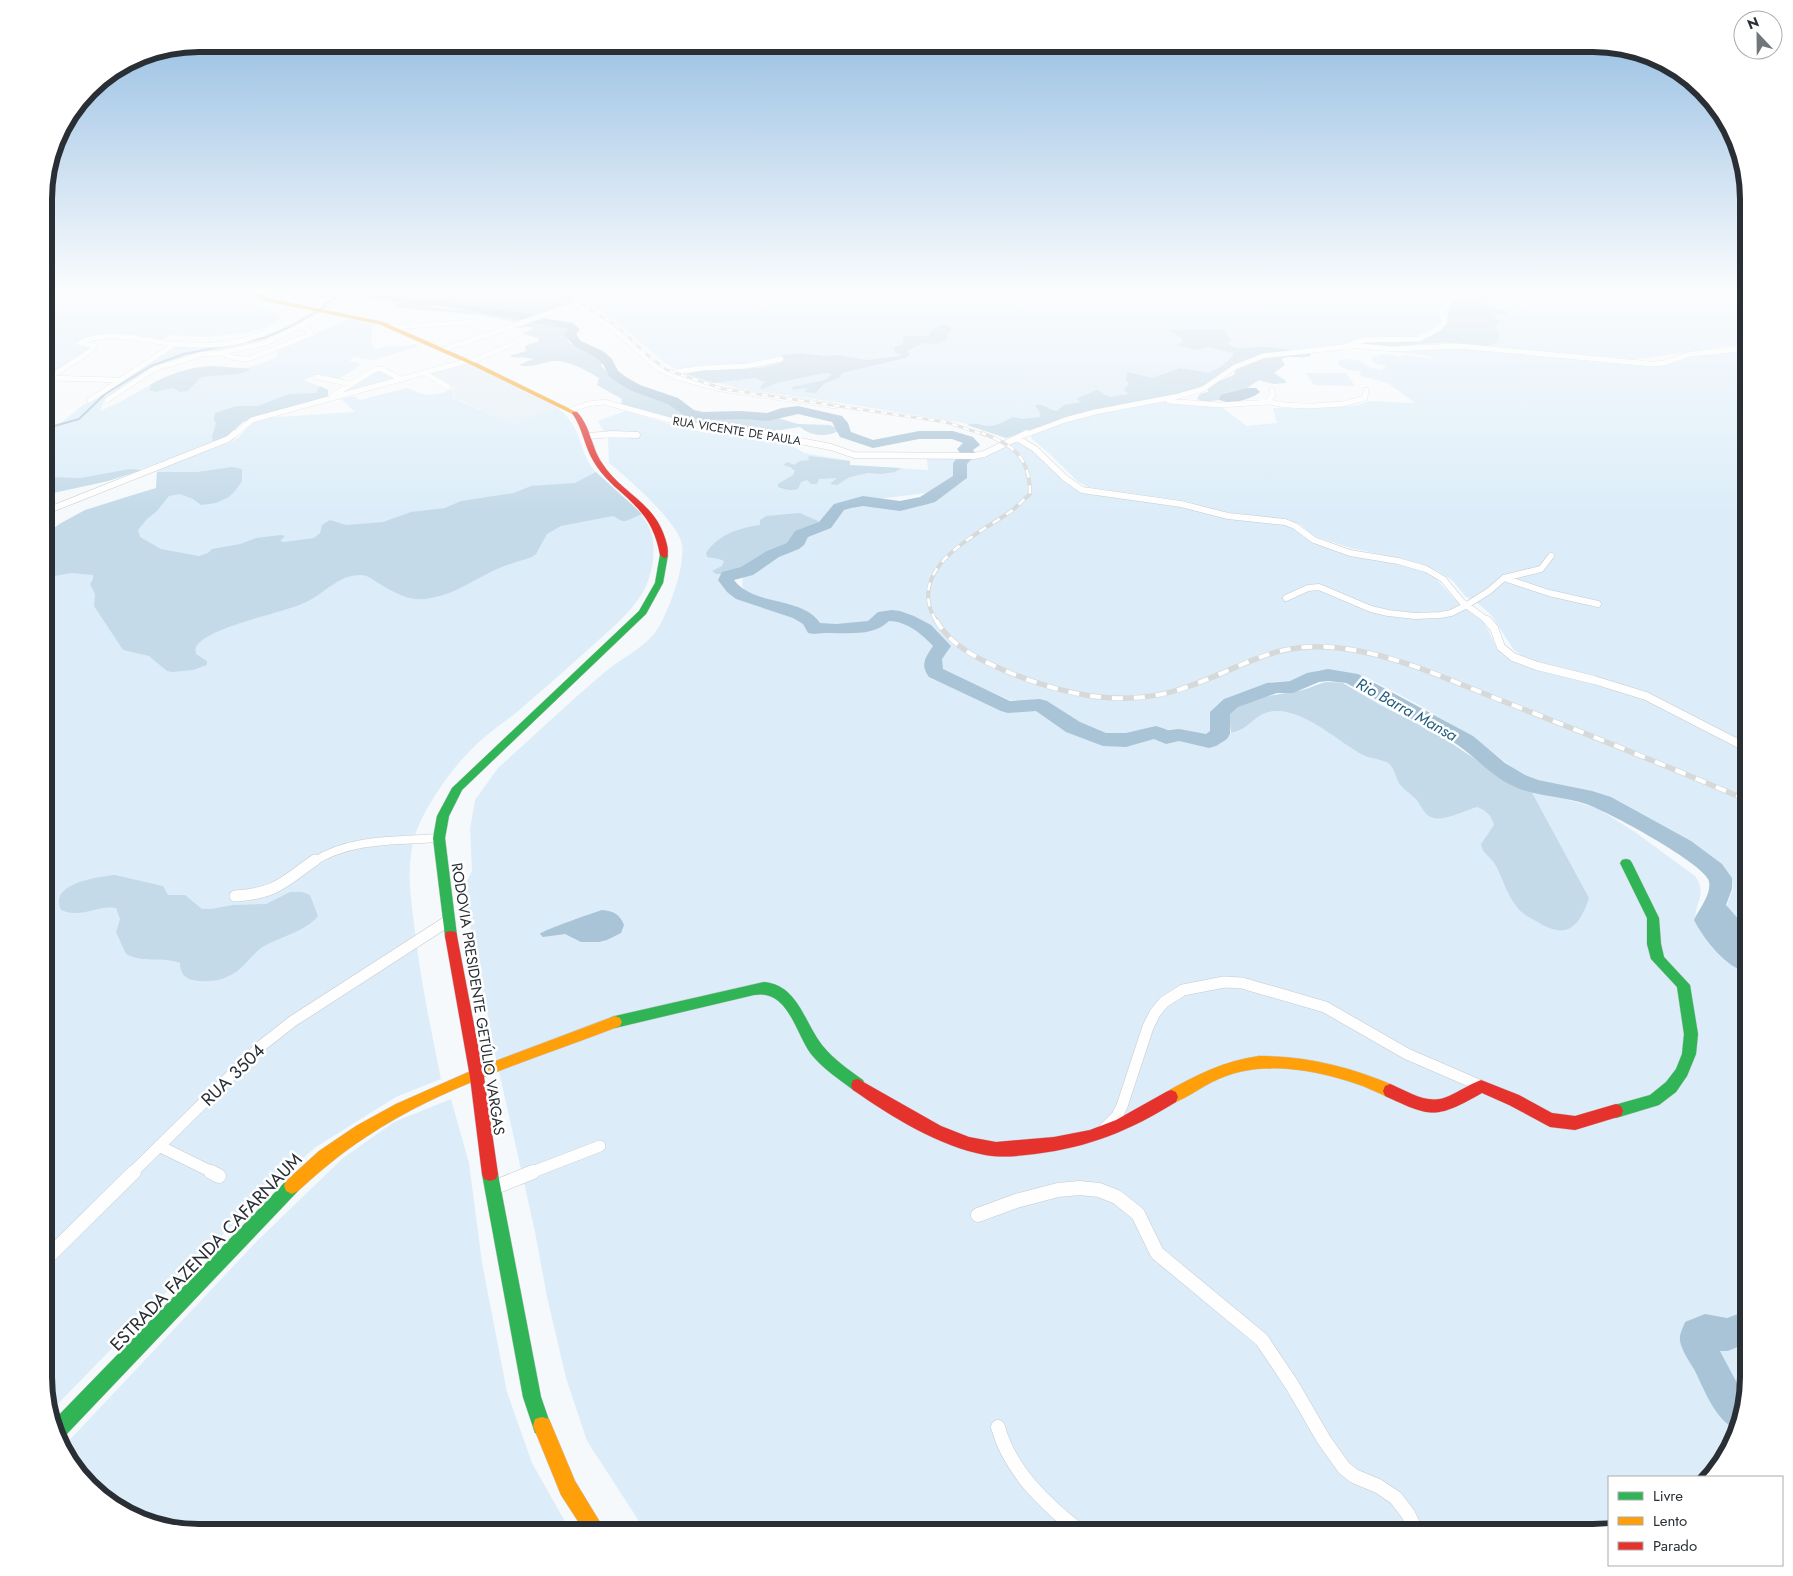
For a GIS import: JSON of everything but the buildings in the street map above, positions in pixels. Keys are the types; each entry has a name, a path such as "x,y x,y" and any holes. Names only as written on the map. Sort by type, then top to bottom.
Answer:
{"main road":[{"name":"RODOVIA PRESIDENTE GETÚLIO VARGAS","path":"472,364 571,410 581,420 589,436 597,462 606,474 645,510 658,527 662,537 664,558 659,583 643,612 458,788 443,816 439,838 448,921 476,1076 492,1188 532,1397 551,1451 568,1488 591,1524"},
{"path":"1481,1086 1514,1100 1550,1120 1566,1123 1585,1121 1654,1100 1671,1087 1682,1072 1689,1054 1691,1034 1683,985 1675,975 1663,966 1658,958 1654,944 1654,918 1626,863"},
{"name":"ESTRADA FAZENDA CAFARNAUM","path":"62,1425 295,1183 322,1160 367,1127 429,1094 616,1022 705,1000 766,987 775,989 783,995 794,1010 816,1049 831,1065 865,1090 905,1114 947,1134 978,1146 995,1148 1025,1149 1054,1146 1094,1138 1125,1125 1210,1075 1230,1067 1258,1063 1324,1070 1354,1077 1431,1108 1446,1106 1481,1086"}],"street":[{"path":"53,375 71,364"},
{"path":"90,400 145,364"},
{"path":"107,400 154,369 172,364"},
{"path":"53,508 228,439 235,435 249,421 463,364"},
{"path":"651,364 666,374 720,389 836,406"},
{"path":"666,374 703,368 747,366 759,364"},
{"path":"936,456 974,456 984,454 1017,438 1081,416 1203,389 1235,367 1244,364"},
{"path":"326,401 378,369 402,380"},
{"path":"425,373 448,387"},
{"path":"317,377 351,384"},
{"path":"53,379 120,380"},
{"path":"1267,402 1273,395 1272,390"},
{"path":"1154,401 1220,405 1267,402 1296,406 1343,404 1365,398 1366,390"},
{"name":"RUA VICENTE DE PAULA","path":"571,410 588,404 604,402 684,424 765,434 831,447 848,454 936,456"},
{"path":"589,436 612,434 637,435"},
{"path":"1017,438 1035,448 1072,484 1082,490 1181,504 1228,516 1286,522 1295,526 1314,540 1343,550 1365,556 1398,561 1426,569 1443,579 1458,598 1485,617 1494,628 1501,646 1513,657 1537,666 1594,680 1646,696 1740,742"},
{"path":"1286,598 1308,588 1319,587 1371,609 1388,613 1415,616 1451,613 1489,592 1504,578 1541,569 1551,556"},
{"path":"1504,578 1549,593 1598,604"},
{"path":"235,896 257,893 280,886 310,863 335,850 361,844 439,838"},
{"name":"RUA 3504","path":"53,1252 261,1046 293,1020 448,921"},
{"path":"1094,1138 1117,1116 1148,1027 1164,1002 1183,990 1213,982 1242,983 1314,1003 1340,1015 1407,1054 1481,1086"},
{"path":"158,1146 219,1176"},
{"path":"492,1188 600,1146"},
{"path":"978,1215 1031,1196 1069,1189 1092,1188 1107,1191 1119,1197 1134,1209 1145,1222 1151,1244 1157,1253 1262,1340 1292,1385 1324,1440 1344,1468 1354,1476 1378,1486 1396,1498 1413,1524"},
{"path":"998,1427 1003,1445 1026,1478 1046,1501 1071,1524"}],"shaded area":[{"path":"53,364 66,364 53,372"},
{"path":"149,364 165,364 155,366 105,399 100,411 164,377 206,367 248,368 260,364 362,364 339,379 317,374 304,380 328,390 328,395 248,419 221,440 108,481 53,493 53,425 61,423 83,405"},
{"path":"468,364 559,408 513,424 452,397 454,388 430,374"},
{"path":"522,364 543,364 532,366 519,365"},
{"path":"569,364 602,364 601,366 617,381 668,401 679,410 695,416 736,417 752,420 774,417 798,424 830,425 840,430 835,433 819,435 800,427 774,431 683,423 621,405 622,399 597,385 599,378"},
{"path":"666,364 1249,364 1046,423 1006,438 964,423 741,389 685,374"},
{"path":"775,364 882,364 842,373 839,378 825,383 815,393 804,392 807,388 793,390 792,387 825,380 832,374 824,373 777,383 763,389 760,387 765,382 755,378 713,383 685,374 713,369 767,367"},
{"path":"1225,364 1246,364 1200,388 1183,394 1069,417 1006,438 967,425 992,426 1013,417 1022,419 1041,417 1035,405 1041,405 1057,411 1064,405 1081,402 1076,399 1097,390 1110,397 1128,394 1124,389 1129,384 1126,380 1127,372 1153,378 1180,368 1209,373"},
{"path":"1249,364 1284,364 1285,365 1274,373 1286,381 1285,383 1273,384 1259,380 1247,388 1224,393 1218,398 1219,400 1204,402 1197,399 1200,394 1208,392 1208,389 1217,382 1234,375 1236,369"},
{"path":"1339,364 1364,364 1368,367 1381,370 1387,366 1376,364 1623,364 1647,366 1658,364 1740,364 1740,928 1726,907 1733,889 1731,878 1698,848 1677,835 1593,796 1531,782 1474,738 1419,705 1368,678 1355,674 1319,670 1298,680 1272,682 1231,696 1220,705 1216,714 1214,730 1203,736 1172,729 1150,730 1122,736 1101,735 1074,723 1061,710 1052,706 1032,701 1010,700 943,671 938,667 938,664 947,647 945,642 929,625 908,614 902,612 888,613 875,618 872,623 868,624 820,625 804,614 748,594 742,586 743,576 770,557 796,546 808,536 824,528 849,505 858,503 898,508 937,498 965,480 967,477 964,462 967,458 986,456 1018,439 1085,493 1280,523 1297,530 1304,537 1320,545 1426,571 1457,601 1479,617 1499,651 1513,661 1525,665 1524,658 1514,650 1491,615 1480,605 1465,596 1453,581 1438,571 1403,559 1350,548 1314,536 1301,525 1290,520 1232,513 1206,508 1186,501 1088,487 1077,481 1031,438 1032,434 1085,416 1160,402 1220,406 1247,426 1277,423 1273,408 1341,407 1358,405 1369,401 1415,403 1388,383 1360,376 1361,371 1348,370 1339,366"},
{"path":"212,366 252,369 239,374 201,377 188,391 180,392 173,388 155,392 149,390 150,385 172,374"},
{"path":"380,369 401,380 329,399"},
{"path":"1306,373 1346,373 1355,386 1314,385"},
{"path":"320,386 328,390 326,398 243,422 229,435 213,443 212,437 216,423 214,420 215,413 237,406 258,406 289,394 316,393"},
{"path":"407,388 430,395 453,389 452,398 513,424 558,408 572,424 594,470 633,506 647,522 653,539 653,564 646,587 631,609 573,663 516,713 480,741 461,760 446,779 420,822 411,857 411,894 420,969 441,1079 396,1097 316,1147 270,1186 55,1406 53,1386 53,529 84,512 156,488 157,469 231,442 239,437 251,423 265,418 355,412 341,399 354,396 360,400"},
{"path":"1247,388 1256,388 1260,392 1251,397 1233,402 1218,399 1222,394"},
{"path":"625,411 690,430 720,434 724,429 772,437 769,440 794,447 804,453 850,461 850,465 928,470 927,459 958,459 957,476 926,493 853,501 837,505 823,523 799,533 789,544 769,552 749,566 722,576 723,585 732,594 802,620 807,624 809,630 816,632 827,629 870,629 885,619 895,616 913,626 935,644 929,660 929,667 932,675 941,681 1001,707 1037,708 1066,728 1097,742 1130,743 1155,737 1175,739 1204,747 1221,742 1231,733 1229,713 1243,703 1298,691 1323,683 1339,682 1439,735 1505,779 1530,789 1597,808 1635,832 1695,876 1701,892 1695,919 1714,943 1740,968 1740,1316 1700,1322 1688,1326 1684,1342 1718,1405 1733,1421 1729,1433 1716,1458 1704,1473 1701,1476 1608,1476 1608,1522 1593,1524 641,1524 587,1441 566,1378 496,1058 463,889 472,871 470,829 475,800 498,768 592,683 612,666 643,645 654,634 665,616 675,589 682,562 681,541 677,532 650,499 609,463 608,439 598,421"},
{"path":"808,457 850,461 850,465 901,468 895,472 868,473 850,477 837,485 830,484 837,478 819,479 817,484 811,484 807,480 801,482 798,489 795,490 778,487 778,484 793,475 795,471 783,465 788,462 794,465 800,461 809,460"},
{"path":"232,467 242,469 242,481 229,497 216,503 201,505 193,499 180,494 169,496 138,530 140,537 161,549 199,556 208,553 212,549 240,544 256,538 281,535 285,536 280,541 284,542 314,538 320,533 322,525 330,520 346,525 383,522 411,512 445,508 461,501 514,493 531,486 575,483 596,472 642,514 626,521 613,516 561,526 547,534 536,554 532,557 501,567 457,590 431,598 408,598 361,575 345,578 304,603 215,633 196,647 196,654 207,661 207,665 193,670 173,672 167,671 149,656 123,650 94,606 95,594 90,584 93,575 71,573 53,576 53,529 85,510 156,488 157,472 197,472"},
{"path":"130,469 142,470 108,481 53,493 53,477 81,478"},
{"path":"800,513 818,521 820,525 799,533 789,544 769,552 749,566 724,574 716,574 712,571 722,566 724,561 707,557 706,553 711,546 723,537 737,530 760,525 760,520 766,516"},
{"path":"1326,682 1343,683 1380,705 1439,735 1505,779 1530,789 1589,898 1581,917 1575,924 1570,928 1555,930 1546,927 1519,909 1510,897 1499,871 1482,847 1481,844 1494,825 1490,816 1483,810 1477,807 1444,818 1431,817 1425,813 1416,799 1399,783 1394,770 1389,764 1363,755 1321,727 1298,715 1275,711 1266,713 1243,728 1231,733 1229,713 1236,707 1253,700 1303,690"},
{"path":"115,875 163,886 168,895 185,895 202,909 233,905 266,904 290,892 302,892 310,895 318,916 313,922 299,930 261,948 240,969 228,977 214,981 192,980 183,974 180,963 166,960 141,959 126,954 116,932 120,919 116,908 102,908 83,913 61,910 59,901 62,893 68,888 87,880"},
{"path":"602,910 613,912 620,918 624,925 621,933 599,942 581,942 565,934 543,937 540,934 559,925"},
{"path":"451,1099 469,1163 482,1262 507,1392 532,1463 566,1524 200,1524 171,1521 143,1512 118,1499 103,1487 83,1466 68,1441 258,1240 343,1158 394,1122"},
{"path":"1740,1337 1738,1405 1707,1346 1713,1340 1728,1343"}],"waterway":[{"path":"53,426 79,419 105,394 158,364"},
{"name":"Rio Barra Mansa","path":"609,364 613,373 636,388 673,401 690,413 703,416 740,415 768,417 782,412 798,410 837,419 841,423 845,434 873,444 919,435 953,435 968,440 973,445 964,449 969,454 960,463 960,478 945,486 930,499 900,506 863,501 839,507 825,525 801,534 798,542 793,546 773,554 747,571 728,576 726,580 733,589 752,600 799,615 810,621 814,629 870,626 876,624 884,616 892,615 908,619 931,634 942,646 933,659 933,669 936,673 1008,707 1040,705 1073,727 1103,739 1126,740 1156,732 1166,737 1179,735 1209,741 1220,734 1220,712 1231,703 1274,687 1293,687 1314,677 1328,675 1351,678 1466,741 1511,777 1545,789 1603,802 1683,846 1714,870 1720,878 1721,889 1713,906"},
{"name":"Rio Barra Mansa","path":"1713,906 1740,938"},
{"name":"Rio Barra Mansa","path":"1713,906 1706,920 1717,937 1740,956"},
{"name":"Rio Barra Mansa","path":"1737,1409 1726,1397 1697,1341 1697,1334 1708,1331 1728,1335 1740,1329"}],"railway":[{"path":"659,364 667,370 723,389 946,422 985,435"},
{"path":"936,621 929,602 929,586 936,570 961,544 1010,512 1030,494 1027,471 1018,454 1003,443 982,433"},
{"path":"936,620 951,639 970,653 991,664 1034,682 1098,697 1141,697 1162,694 1184,688 1262,656 1281,651 1322,647 1367,653 1408,664 1447,679 1740,797"}],"traffic: fast":[{"path":"451,936 439,838 443,816 458,788 643,612 659,583 664,555"},
{"path":"1616,1111 1654,1100 1671,1087 1682,1072 1689,1054 1691,1034 1683,985 1658,959 1654,944 1653,918 1626,863"},
{"path":"615,1022 754,989 772,989 787,999 816,1049 828,1062 858,1085"},
{"path":"490,1174 532,1397 542,1426"},
{"path":"62,1425 292,1186"}],"traffic: slow":[{"path":"473,364 575,413"},
{"path":"292,1186 325,1157 362,1131 402,1108 487,1070 615,1022"},
{"path":"1171,1097 1223,1070 1241,1065 1278,1062 1336,1071 1373,1083 1390,1091"},
{"path":"542,1426 568,1488 591,1524"}],"traffic: jam":[{"path":"575,413 586,430 594,456 603,471 642,506 654,522 662,542 664,555"},
{"path":"451,936 477,1077 490,1174"},
{"path":"858,1085 902,1113 936,1131 969,1144 996,1149 1015,1149 1090,1137 1121,1125 1171,1097"},
{"path":"1390,1091 1418,1104 1437,1107 1454,1101 1481,1086 1514,1100 1550,1120 1575,1123 1616,1111"}]}
